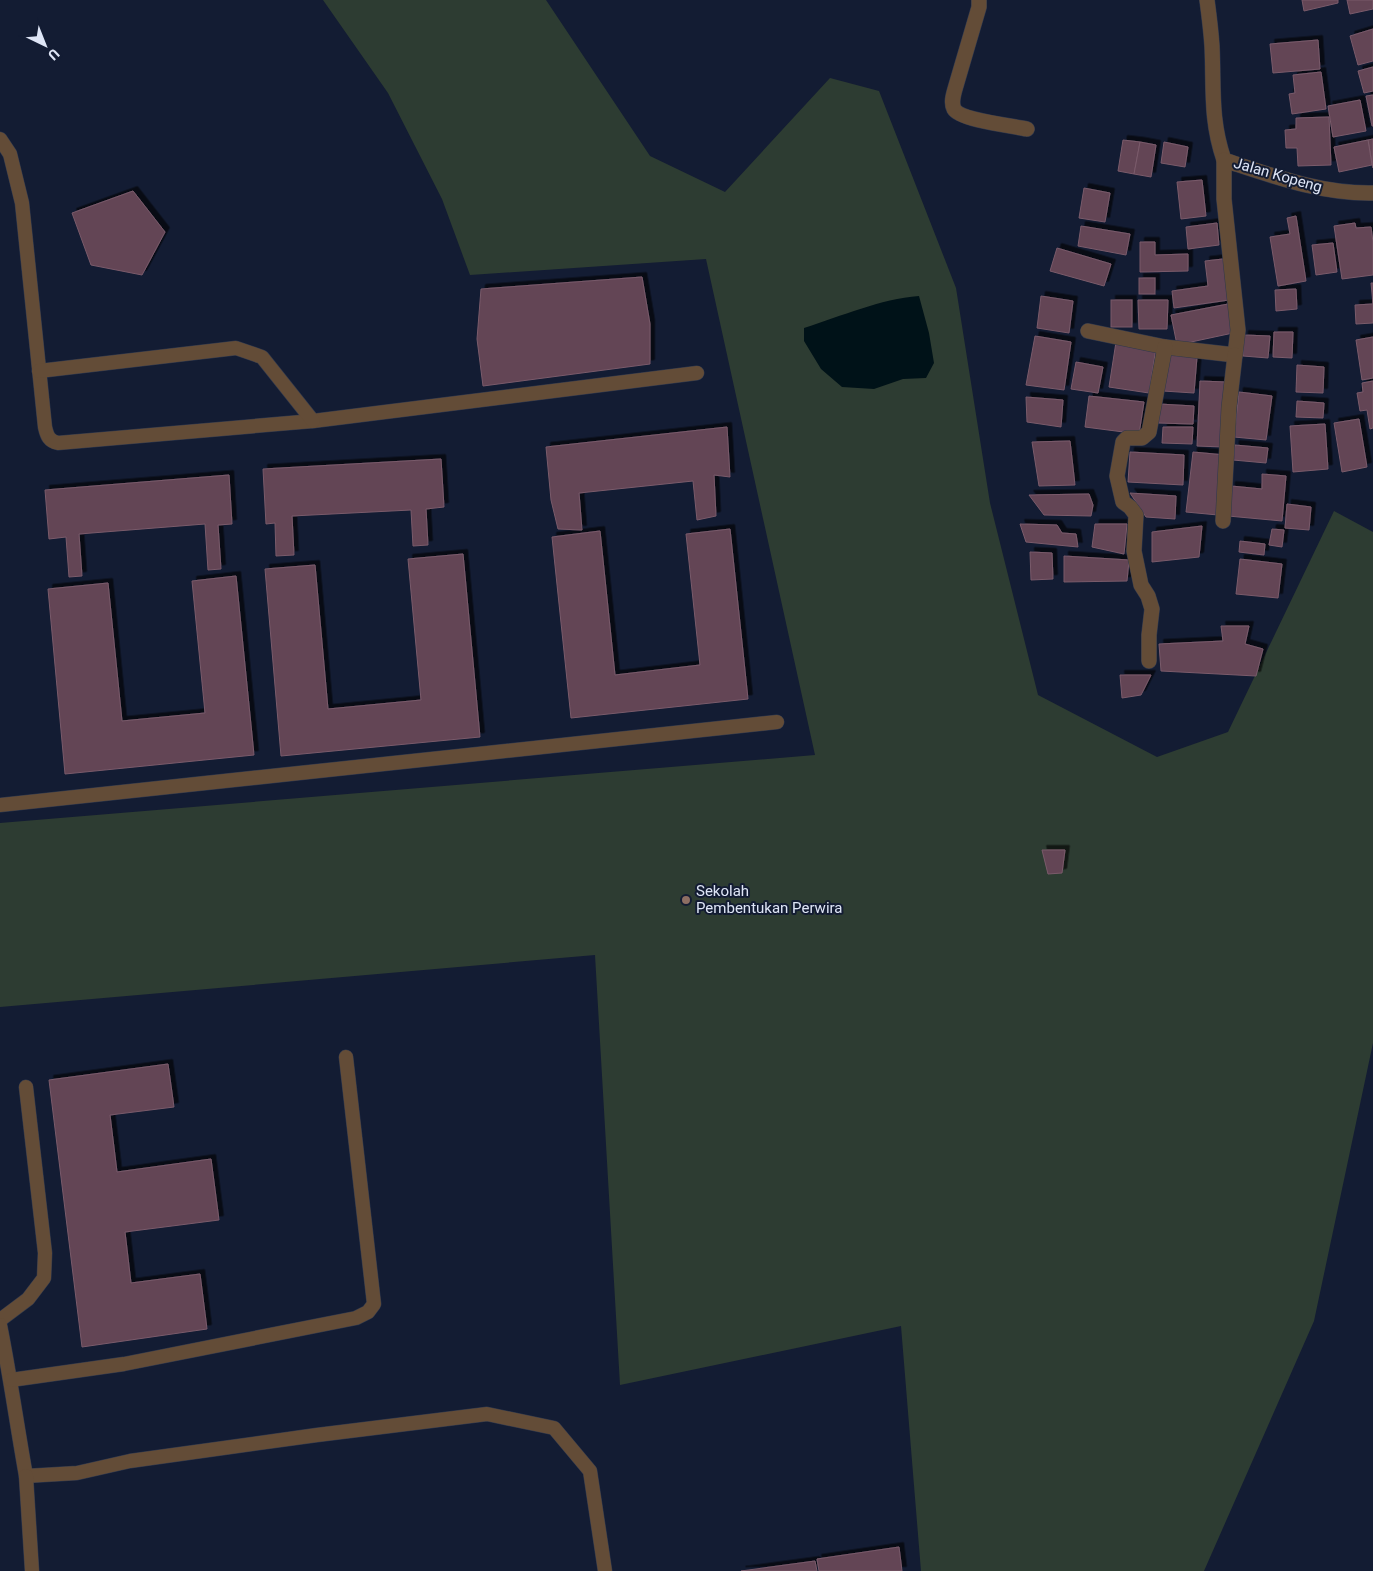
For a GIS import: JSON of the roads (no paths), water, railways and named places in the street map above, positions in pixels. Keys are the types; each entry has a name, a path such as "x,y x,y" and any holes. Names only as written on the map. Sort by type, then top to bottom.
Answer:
{"street":[{"path":"979,0 979,7 952,100 954,109 960,115 974,119 1026,129"},
{"name":"Jalan Kopeng","path":"1207,0 1212,45 1213,111 1224,160 1301,184 1350,193 1373,193"},
{"path":"1223,521 1229,407 1238,330 1224,199 1224,160"},
{"path":"1088,330 1165,347 1235,355"},
{"path":"1150,661 1149,635 1152,610 1148,596 1141,585 1134,551 1136,515 1123,502 1116,476 1123,442 1127,438 1142,438 1149,432 1165,347"}],"lane":[{"path":"0,139 10,154 22,204 46,434 49,439 58,443 313,421 697,373"},
{"path":"39,371 236,348 262,357 313,421"},
{"path":"0,805 777,722"},
{"path":"11,1380 124,1364 356,1318 368,1312 374,1304 346,1057"},
{"path":"0,1320 28,1299 44,1278 45,1252 26,1088"},
{"path":"0,1325 11,1380 14,1409 26,1476 32,1571"},
{"path":"26,1476 76,1473 140,1460 317,1435 487,1414 554,1428 590,1471 605,1571"}],"place":[{"name":"Sekolah Pembentukan Perwira","path":"686,900"}]}
